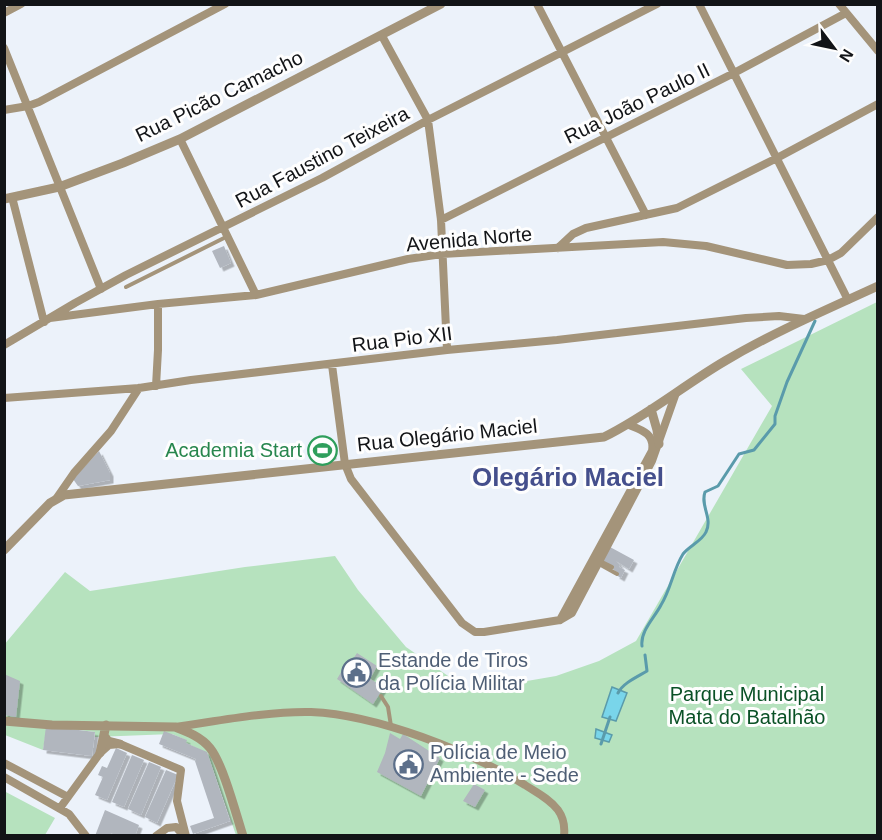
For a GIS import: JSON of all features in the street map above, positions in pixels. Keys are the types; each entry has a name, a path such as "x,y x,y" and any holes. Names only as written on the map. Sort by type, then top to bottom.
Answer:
{"street":[{"path":"4,13 21,4"},
{"path":"4,111 28,106 225,4"},
{"name":"Rua Picão Camacho","path":"8,198 59,187 180,139 441,4"},
{"path":"537,4 564,52 604,137 646,214"},
{"name":"Rua Faustino Teixeira","path":"4,345 101,289 322,178 428,120 657,4"},
{"path":"699,4 848,300"},
{"path":"839,4 878,51"},
{"name":"Rua João Paulo II","path":"441,220 734,73 846,13"},
{"path":"382,36 428,120 441,220 447,350"},
{"path":"4,48 101,289"},
{"path":"558,248 573,234 586,228 677,208 878,104"},
{"path":"180,139 256,295"},
{"path":"8,198 47,320"},
{"name":"Avenida Norte","path":"47,320 158,304 256,295 408,259 442,254 663,242 706,246 787,265 811,264 841,254 878,217"},
{"name":"Rua Olegário Maciel","path":"56,499 64,495 597,438 629,425 677,391 726,361 804,319 878,286"},
{"path":"156,386 158,304"},
{"name":"Rua Pio XII","path":"4,398 139,388 447,350 746,318 779,316 804,319"},
{"path":"332,365 345,464 351,479 462,624 468,629 484,632 560,620 572,613 655,448 677,391"},
{"path":"4,550 56,499 74,472 111,431 139,388"},
{"path":"560,620 655,448 657,430 651,409"},
{"path":"629,425 648,434 655,448"},
{"path":"4,721 52,725 175,727 274,714 309,712 354,718 392,728 466,754 508,775 541,795 557,808 565,829 564,836"},
{"path":"100,753 106,725"},
{"path":"175,727 192,734 205,743 215,756 243,836"},
{"path":"105,737 108,741 181,770 177,801 185,836"},
{"path":"60,808 100,753 109,745 120,744"},
{"path":"4,763 68,797"},
{"path":"4,777 69,814 86,836"},
{"path":"156,836 167,828 176,827 185,836"}],"lane":[{"path":"126,287 226,237"},
{"path":"599,563 612,567"},
{"path":"599,563 618,574"},
{"path":"381,696 388,707 392,728"}],"green space":[{"name":"Parque Municipal Mata do Batalhão","path":"877,302 877,835 236,835 207,753 186,743 186,740 172,734 95,737 95,732 47,726 43,750 5,735 4,645 65,572 90,591 245,567 335,556 358,590 406,647 470,691 556,676 599,661 636,641 772,406 741,369"},
{"path":"4,791 55,818 45,835 5,835"}],"water":[{"path":"612,687 627,693 616,721 602,717"},
{"path":"596,729 612,735 609,742 595,738"}],"building":[{"path":"224,246 231,263 220,268 212,251"},
{"name":"Academia Start","path":"331,442 333,456 314,459 312,444"},
{"path":"99,451 110,473 110,480 78,486 73,479"},
{"path":"610,547 634,560 629,569 616,561 619,567 625,570 621,578 603,561"},
{"name":"Estande de Tiros da Polícia Militar","path":"357,653 377,666 370,679 384,687 373,704 337,679 346,664 349,665"},
{"path":"4,674 20,681 16,717 4,715"},
{"path":"46,726 95,732 92,756 43,750"},
{"path":"164,731 187,740 186,743 207,752 230,821 193,834 190,826 214,818 196,759 159,744"},
{"name":"Polícia de Meio Ambiente - Sede","path":"390,733 400,739 403,734 440,758 421,796 377,772"},
{"path":"116,748 127,753 107,800 95,795 103,777 98,775 102,766 107,768"},
{"path":"132,755 144,760 124,807 112,802"},
{"path":"149,762 161,767 141,815 128,809"},
{"path":"166,770 178,775 157,823 145,817"},
{"path":"474,784 485,790 475,807 463,801"},
{"path":"105,810 139,825 135,836 117,836 111,833 110,836 95,836"}],"waterway":[{"path":"642,646 643,635 664,599 683,554 706,532 708,522 704,502 705,492 718,486 739,454 754,450 775,424 775,416 787,382 815,321"},
{"path":"618,693 627,683 647,671 645,655"},
{"path":"601,744 610,717"}],"place":[{"name":"Academia Start","path":"323,450"},
{"name":"Estande de Tiros da Polícia Militar","path":"357,672"},
{"name":"Polícia de Meio Ambiente - Sede","path":"409,764"}],"district":[{"name":"Olegário Maciel","path":"568,477"}]}
